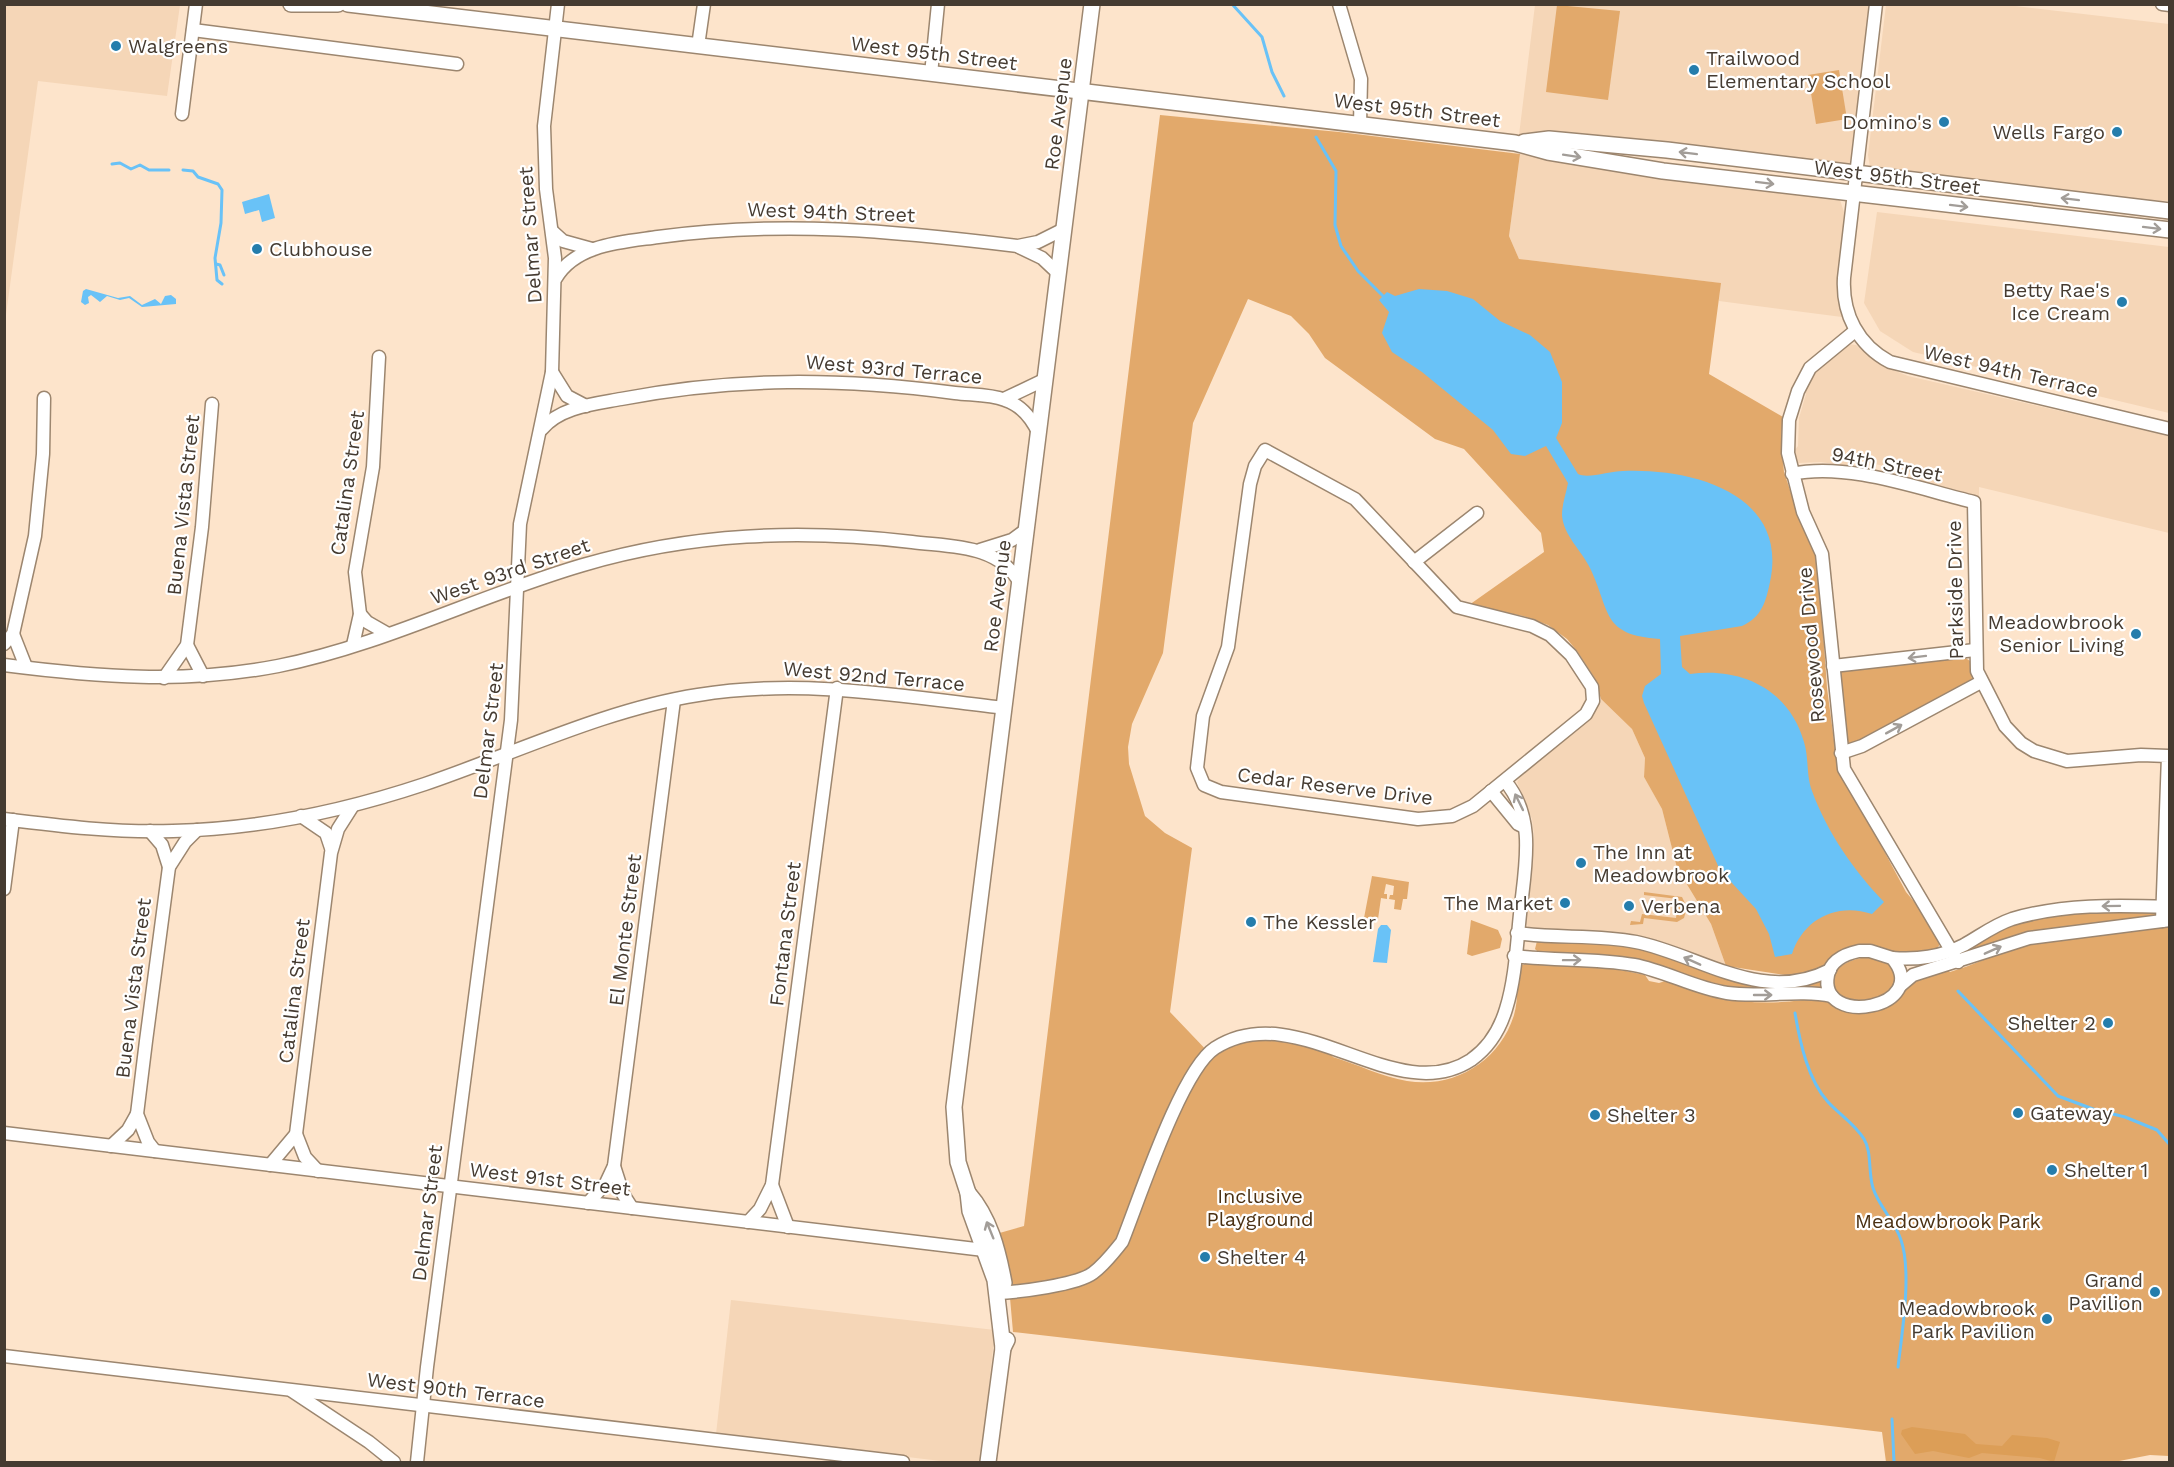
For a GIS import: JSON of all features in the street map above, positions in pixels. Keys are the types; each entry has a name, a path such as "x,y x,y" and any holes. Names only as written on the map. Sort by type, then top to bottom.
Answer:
{"main road":[{"path":"291,4 339,4"},
{"name":"West 95th Street","path":"348,4 402,8 555,30 1515,143 1548,152 1663,171 2169,230"},
{"name":"Roe Avenue","path":"1001,1293 970,1211 968,1193 958,1162 955,1099 1083,92 1092,4"},
{"name":"West 95th Street","path":"1515,143 1549,139 1667,150 2169,211"},
{"name":"Roe Avenue","path":"968,1193 980,1206 994,1239 1001,1293 1003,1348 988,1462"}],"street":[{"path":"182,114 196,4"},
{"name":"Delmar Street","path":"417,1462 515,685 520,524 552,372 556,278 546,189 544,126 558,4"},
{"path":"698,46 704,4"},
{"path":"931,74 938,4"},
{"path":"1340,4 1361,79 1360,125"},
{"path":"1855,331 1845,305 1844,289 1876,4"},
{"path":"2162,4 2169,6"},
{"path":"193,30 457,64"},
{"name":"West 94th Street","path":"556,278 568,262 593,249 697,232 807,227 900,232 1018,246 1038,242 1064,229"},
{"name":"West 94th Street","path":"552,231 568,243 593,249"},
{"path":"1018,246 1042,258 1059,274"},
{"name":"West 94th Terrace","path":"1855,331 1869,348 1890,362 2169,429"},
{"name":"Rosewood Drive","path":"1855,331 1810,368 1798,391 1789,420 1788,453 1803,512 1822,554 1827,585 1841,753 1851,783 1955,956"},
{"name":"Catalina Street","path":"353,645 360,614 355,572 373,466 379,357"},
{"path":"552,372 567,396 586,406"},
{"path":"1004,399 1046,379"},
{"name":"West 93rd Terrace","path":"541,430 554,417 586,406 680,388 791,380 870,383 1004,399 1028,415 1039,435"},
{"path":"4,644 13,634 35,536 43,454 44,398"},
{"name":"Buena Vista Street","path":"164,678 187,645 201,539 212,404"},
{"name":"Cedar Reserve Drive","path":"1265,450 1355,499 1414,562 1457,606 1532,626 1550,636 1571,655 1592,687 1593,701 1586,714 1464,812 1429,819 1221,792 1204,785 1197,768 1203,716 1228,647 1250,484 1255,466 1265,450"},
{"name":"94th Street","path":"1792,474 1812,470 1839,471 1974,502"},
{"name":"Parkside Drive","path":"1974,502 1975,650 1981,682 1993,707 2014,737 2044,755 2067,761 2140,755 2168,756 2166,921"},
{"path":"1414,562 1477,513"},
{"path":"978,550 1012,540 1027,529"},
{"name":"West 93rd Street","path":"4,665 100,677 164,678 203,676 292,663 388,634 622,554 701,540 753,534 836,534 978,550 1009,568 1020,583"},
{"path":"360,614 367,622 388,634"},
{"path":"13,634 26,667"},
{"path":"187,645 203,676"},
{"path":"1833,666 1975,650"},
{"path":"1841,753 1862,746 1981,682"},
{"name":"West 92nd Terrace","path":"9,820 150,831 197,830 352,807 628,711 735,689 837,688 1004,708"},
{"name":"Fontana Street","path":"748,1222 760,1209 772,1185 837,688"},
{"name":"El Monte Street","path":"588,1203 606,1184 614,1166 674,700"},
{"path":"1001,1293 1091,1275 1122,1242 1184,1086 1201,1061 1216,1047 1247,1036 1273,1035 1337,1048 1408,1072 1446,1072 1474,1057 1496,1033 1506,1008 1525,866 1521,803 1504,781"},
{"path":"1491,791 1518,824 1524,826"},
{"name":"Catalina Street","path":"296,1134 332,853 338,829 352,807"},
{"path":"301,816 326,833 332,853"},
{"path":"4,889 9,820"},
{"name":"Buena Vista Street","path":"111,1146 128,1130 137,1114 169,867 185,842 197,830"},
{"path":"150,831 162,845 169,867"},
{"path":"1514,956 1620,963 1648,968 1725,993 1763,996 1810,993 1832,996 1853,1007 1874,1007 1885,1002 1913,975 1955,956 1998,924 2024,916 2095,907 2165,907"},
{"path":"1832,996 1827,988 1830,970 1840,957 1859,951 1870,951 1892,958 1918,959 1955,956 2029,938 2166,921"},
{"path":"1517,933 1637,942 1721,972 1772,981 1807,980 1830,970"},
{"path":"1892,958 1900,972 1900,986"},
{"name":"Buena Vista Street","path":"137,1114 148,1142 155,1151"},
{"name":"West 91st Street","path":"4,1133 984,1250"},
{"path":"270,1165 296,1134 305,1157 318,1171"},
{"name":"El Monte Street","path":"614,1166 623,1194 632,1208"},
{"name":"Fontana Street","path":"772,1185 788,1227"},
{"name":"West 90th Terrace","path":"4,1356 903,1462"},
{"path":"291,1391 352,1430 394,1462"}],"shaded area":[{"path":"5,4 180,5 167,96 38,81 5,322"},
{"name":"Trailwood Elementary School","path":"1535,5 1870,5 1850,164 1847,168 1593,138 1519,135"},
{"path":"1886,5 2007,5 2169,24 2169,201 2131,200 1870,167 1868,155"},
{"path":"1520,154 1840,200 1845,215 1837,280 1842,317 1719,301 1720,283 1519,259 1509,236"},
{"path":"1877,212 2169,247 2169,413 1913,352 1880,331 1864,303"},
{"path":"1848,344 1856,345 1881,365 1908,376 2169,436 2169,533 1979,487 1979,497 1923,484 1924,475 1857,460 1853,467 1821,462 1798,463 1794,451 1798,446 1799,418 1806,394 1804,389 1816,369"},
{"path":"1601,699 1632,729 1645,758 1644,777 1662,809 1677,868 1711,924 1726,966 1641,936 1605,932 1542,932 1529,928 1525,922 1534,835 1532,819 1517,782 1521,776 1593,716"},
{"path":"731,1300 995,1330 981,1460 978,1462 949,1462 716,1434"},
{"path":"1912,1427 1965,1434 1976,1444 2002,1446 2012,1435 2047,1438 2060,1442 2054,1462 2040,1458 1982,1453 1969,1458 1933,1451 1915,1454 1901,1434 1902,1430"}],"green space":[{"path":"1557,5 1620,11 1608,100 1546,92"},
{"path":"1839,70 1847,119 1816,124 1808,75"},
{"name":"Meadowbrook Park","path":"1160,115 1339,132 1520,154 1509,236 1519,259 1721,283 1709,374 1783,417 1781,440 1784,472 1818,557 1827,688 1837,763 1906,892 1922,911 1940,944 1935,952 1838,955 1815,971 1790,978 1785,975 1726,966 1711,924 1677,868 1662,809 1644,777 1645,758 1632,729 1601,699 1594,677 1577,651 1567,639 1548,625 1523,616 1469,605 1544,552 1541,533 1464,449 1435,439 1325,358 1309,334 1291,316 1248,299 1193,423 1163,653 1132,724 1128,747 1129,764 1145,816 1165,833 1192,848 1170,1012 1212,1056 1240,1043 1284,1042 1330,1053 1333,1057 1388,1077 1407,1081 1442,1081 1473,1068 1498,1046 1514,1015 1520,966 1527,963 1558,966 1586,964 1590,967 1645,975 1649,981 1659,983 1665,981 1699,993 1732,1000 1767,1003 1802,1000 1805,997 1830,1002 1850,1011 1870,1013 1895,1001 1916,978 1946,969 1950,972 2012,948 2057,939 2169,925 2169,1456 2150,1455 2114,1462 1886,1462 1882,1432 1013,1332 1008,1275 996,1234 1024,1226"},
{"path":"1964,657 1970,661 1972,679 1864,740 1854,745 1847,742 1841,672"},
{"path":"1372,876 1409,882 1407,899 1403,899 1401,910 1394,909 1395,900 1389,899 1390,895 1393,895 1394,886 1386,884 1384,894 1387,894 1387,899 1381,898 1378,919 1364,918"},
{"path":"1644,892 1682,897 1687,907 1684,918 1677,922 1644,918 1643,924 1630,925 1631,921 1640,922 1642,914 1676,918 1678,899 1644,895"},
{"path":"2093,910 2153,911 2156,915 1971,949 1971,946 1999,930 2029,920"},
{"path":"1471,920 1498,930 1502,939 1500,948 1472,956 1467,954"},
{"path":"1537,941 1605,942 1635,946 1692,966 1812,983 1823,979 1824,988 1749,991 1539,953 1535,949"},
{"path":"1867,957 1886,962 1896,969 1895,982 1890,991 1884,997 1868,1001 1850,999 1835,992 1833,975 1836,971 1848,962"}],"water":[{"path":"269,194 275,218 262,222 259,210 245,214 242,202"},
{"path":"86,289 118,298 130,296 142,305 155,299 161,304 165,296 171,295 176,299 176,304 142,307 129,298 120,300 107,296 100,302 91,295 88,297 89,303 85,305 81,302 83,291"},
{"path":"1419,289 1447,291 1473,299 1500,321 1530,335 1550,352 1562,382 1562,423 1556,438 1578,474 1587,476 1618,471 1650,471 1704,481 1729,492 1750,507 1765,527 1772,552 1770,582 1762,608 1754,618 1742,626 1680,636 1682,667 1690,674 1727,674 1745,678 1775,695 1787,708 1804,742 1810,785 1825,821 1852,864 1884,902 1872,914 1846,910 1823,916 1804,931 1792,954 1775,957 1769,934 1756,909 1720,870 1644,703 1642,696 1645,686 1661,674 1660,639 1641,637 1627,632 1617,626 1611,618 1587,562 1569,536 1563,522 1563,503 1568,483 1546,446 1525,456 1511,454 1493,430 1422,372 1392,352 1382,333 1389,312 1379,300 1387,292 1395,296"},
{"path":"1381,925 1387,925 1391,930 1387,963 1373,962 1378,929"}],"waterway":[{"path":"1232,4 1262,37 1272,72 1284,96"},
{"path":"1316,137 1336,171 1335,225 1341,246 1358,271 1383,296"},
{"path":"112,164 120,163 131,169 140,165 149,170 169,170"},
{"path":"183,170 193,171 198,177 218,184 222,190 221,223 215,258 217,280 222,284"},
{"path":"216,264 220,265 224,275"},
{"path":"1958,991 2058,1096 2093,1109 2125,1117 2157,1130 2170,1145"},
{"path":"1795,1013 1802,1049 1815,1083 1828,1102 1852,1124 1864,1139 1868,1150 1873,1188 1901,1240 1906,1285 1898,1367"},
{"path":"1892,1419 1894,1462"}],"place":[{"name":"Walgreens","path":"116,46"},
{"name":"Trailwood Elementary School","path":"1694,70"},
{"name":"Domino's","path":"1944,122"},
{"name":"Wells Fargo","path":"2117,132"},
{"name":"Clubhouse","path":"257,249"},
{"name":"Betty Rae's Ice Cream","path":"2122,302"},
{"name":"Meadowbrook Senior Living","path":"2136,634"},
{"name":"The Inn at Meadowbrook","path":"1581,863"},
{"name":"The Market","path":"1565,903"},
{"name":"Verbena","path":"1629,906"},
{"name":"The Kessler","path":"1251,922"},
{"name":"Shelter 2","path":"2108,1023"},
{"name":"Gateway","path":"2018,1113"},
{"name":"Shelter 3","path":"1595,1115"},
{"name":"Shelter 1","path":"2052,1170"},
{"name":"Shelter 4","path":"1205,1257"},
{"name":"Grand Pavilion","path":"2155,1292"},
{"name":"Meadowbrook Park Pavilion","path":"2047,1319"}],"park label":[{"name":"Inclusive Playground","path":"1260,1208"}]}
